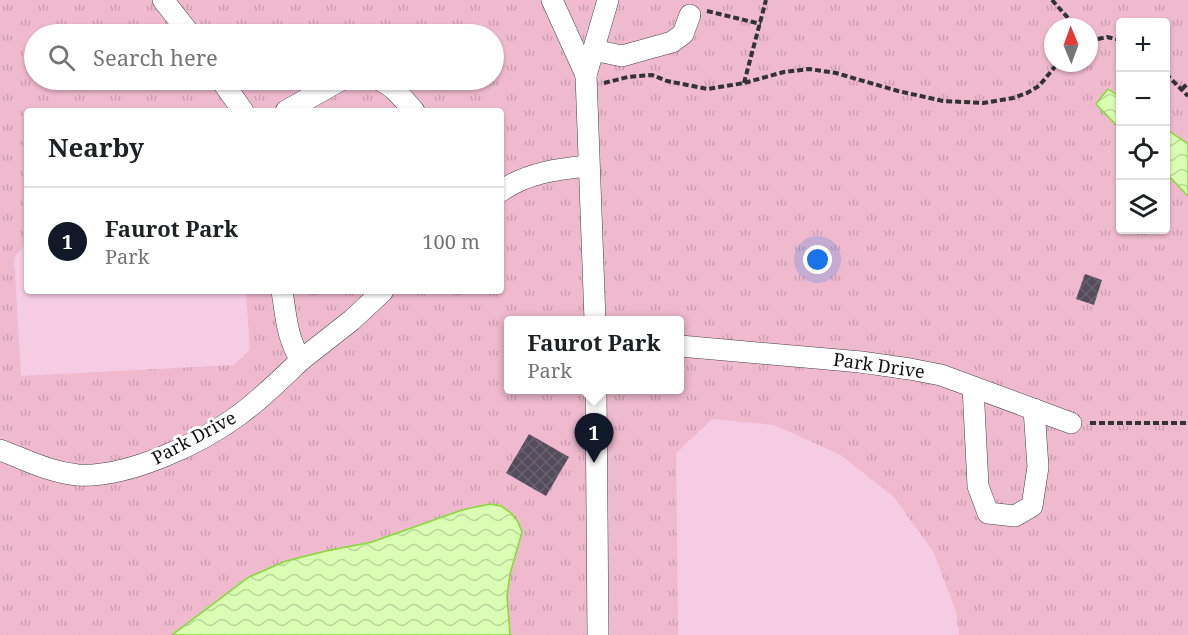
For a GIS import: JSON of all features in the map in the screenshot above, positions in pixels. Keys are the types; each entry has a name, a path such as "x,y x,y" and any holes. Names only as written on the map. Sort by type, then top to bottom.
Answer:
{"street":[{"path":"163,0 182,24"},
{"path":"552,0 586,82"},
{"path":"594,316 586,82 608,0"},
{"path":"593,50 622,56 672,42 683,34 690,15"},
{"path":"228,90 241,108"},
{"path":"291,108 323,90"},
{"path":"394,90 411,108"},
{"path":"504,189 525,178 542,173 588,166"},
{"path":"504,171 542,173"},
{"path":"283,294 293,349 301,360"},
{"name":"Park Drive","path":"0,450 53,471 79,475 100,475 130,469 159,459 214,432 239,416 301,360 381,294"},
{"name":"Park Drive","path":"684,346 861,362 941,375 1071,423"},
{"path":"972,387 978,486 988,513 1015,516 1032,506 1038,467 1034,410"},
{"path":"596,394 598,635"}],"path":[{"path":"744,83 766,0"},
{"path":"1052,0 1068,18"},
{"path":"690,15 694,7 761,24"},
{"path":"1098,39 1107,37 1116,39"},
{"path":"586,82 652,75 667,81 708,89 744,83 784,72 809,69 836,73 943,101 983,103 1027,93 1039,86 1051,72"},
{"path":"1170,78 1188,96"},
{"path":"1182,89 1188,83"},
{"path":"1071,423 1188,423"}],"green space":[{"path":"0,0 1188,0 1188,635 0,635"}],"shaded area":[{"path":"24,246 24,294 246,294 250,350 234,365 21,376 14,258"},
{"path":"712,419 774,425 839,454 894,497 934,553 956,612 959,635 678,635 676,453"}],"water":[{"path":"1108,89 1116,94 1116,125 1096,104"},
{"path":"1170,132 1188,144 1188,196 1170,177"},
{"path":"490,504 501,506 511,513 522,532 510,574 507,596 510,635 172,635 249,577 286,561 372,542 462,510"}],"building":[{"path":"1085,274 1102,280 1094,305 1076,299"},
{"path":"529,434 569,457 546,496 506,473"}],"place":[{"name":"Faurot Park","path":"594,463"}]}
